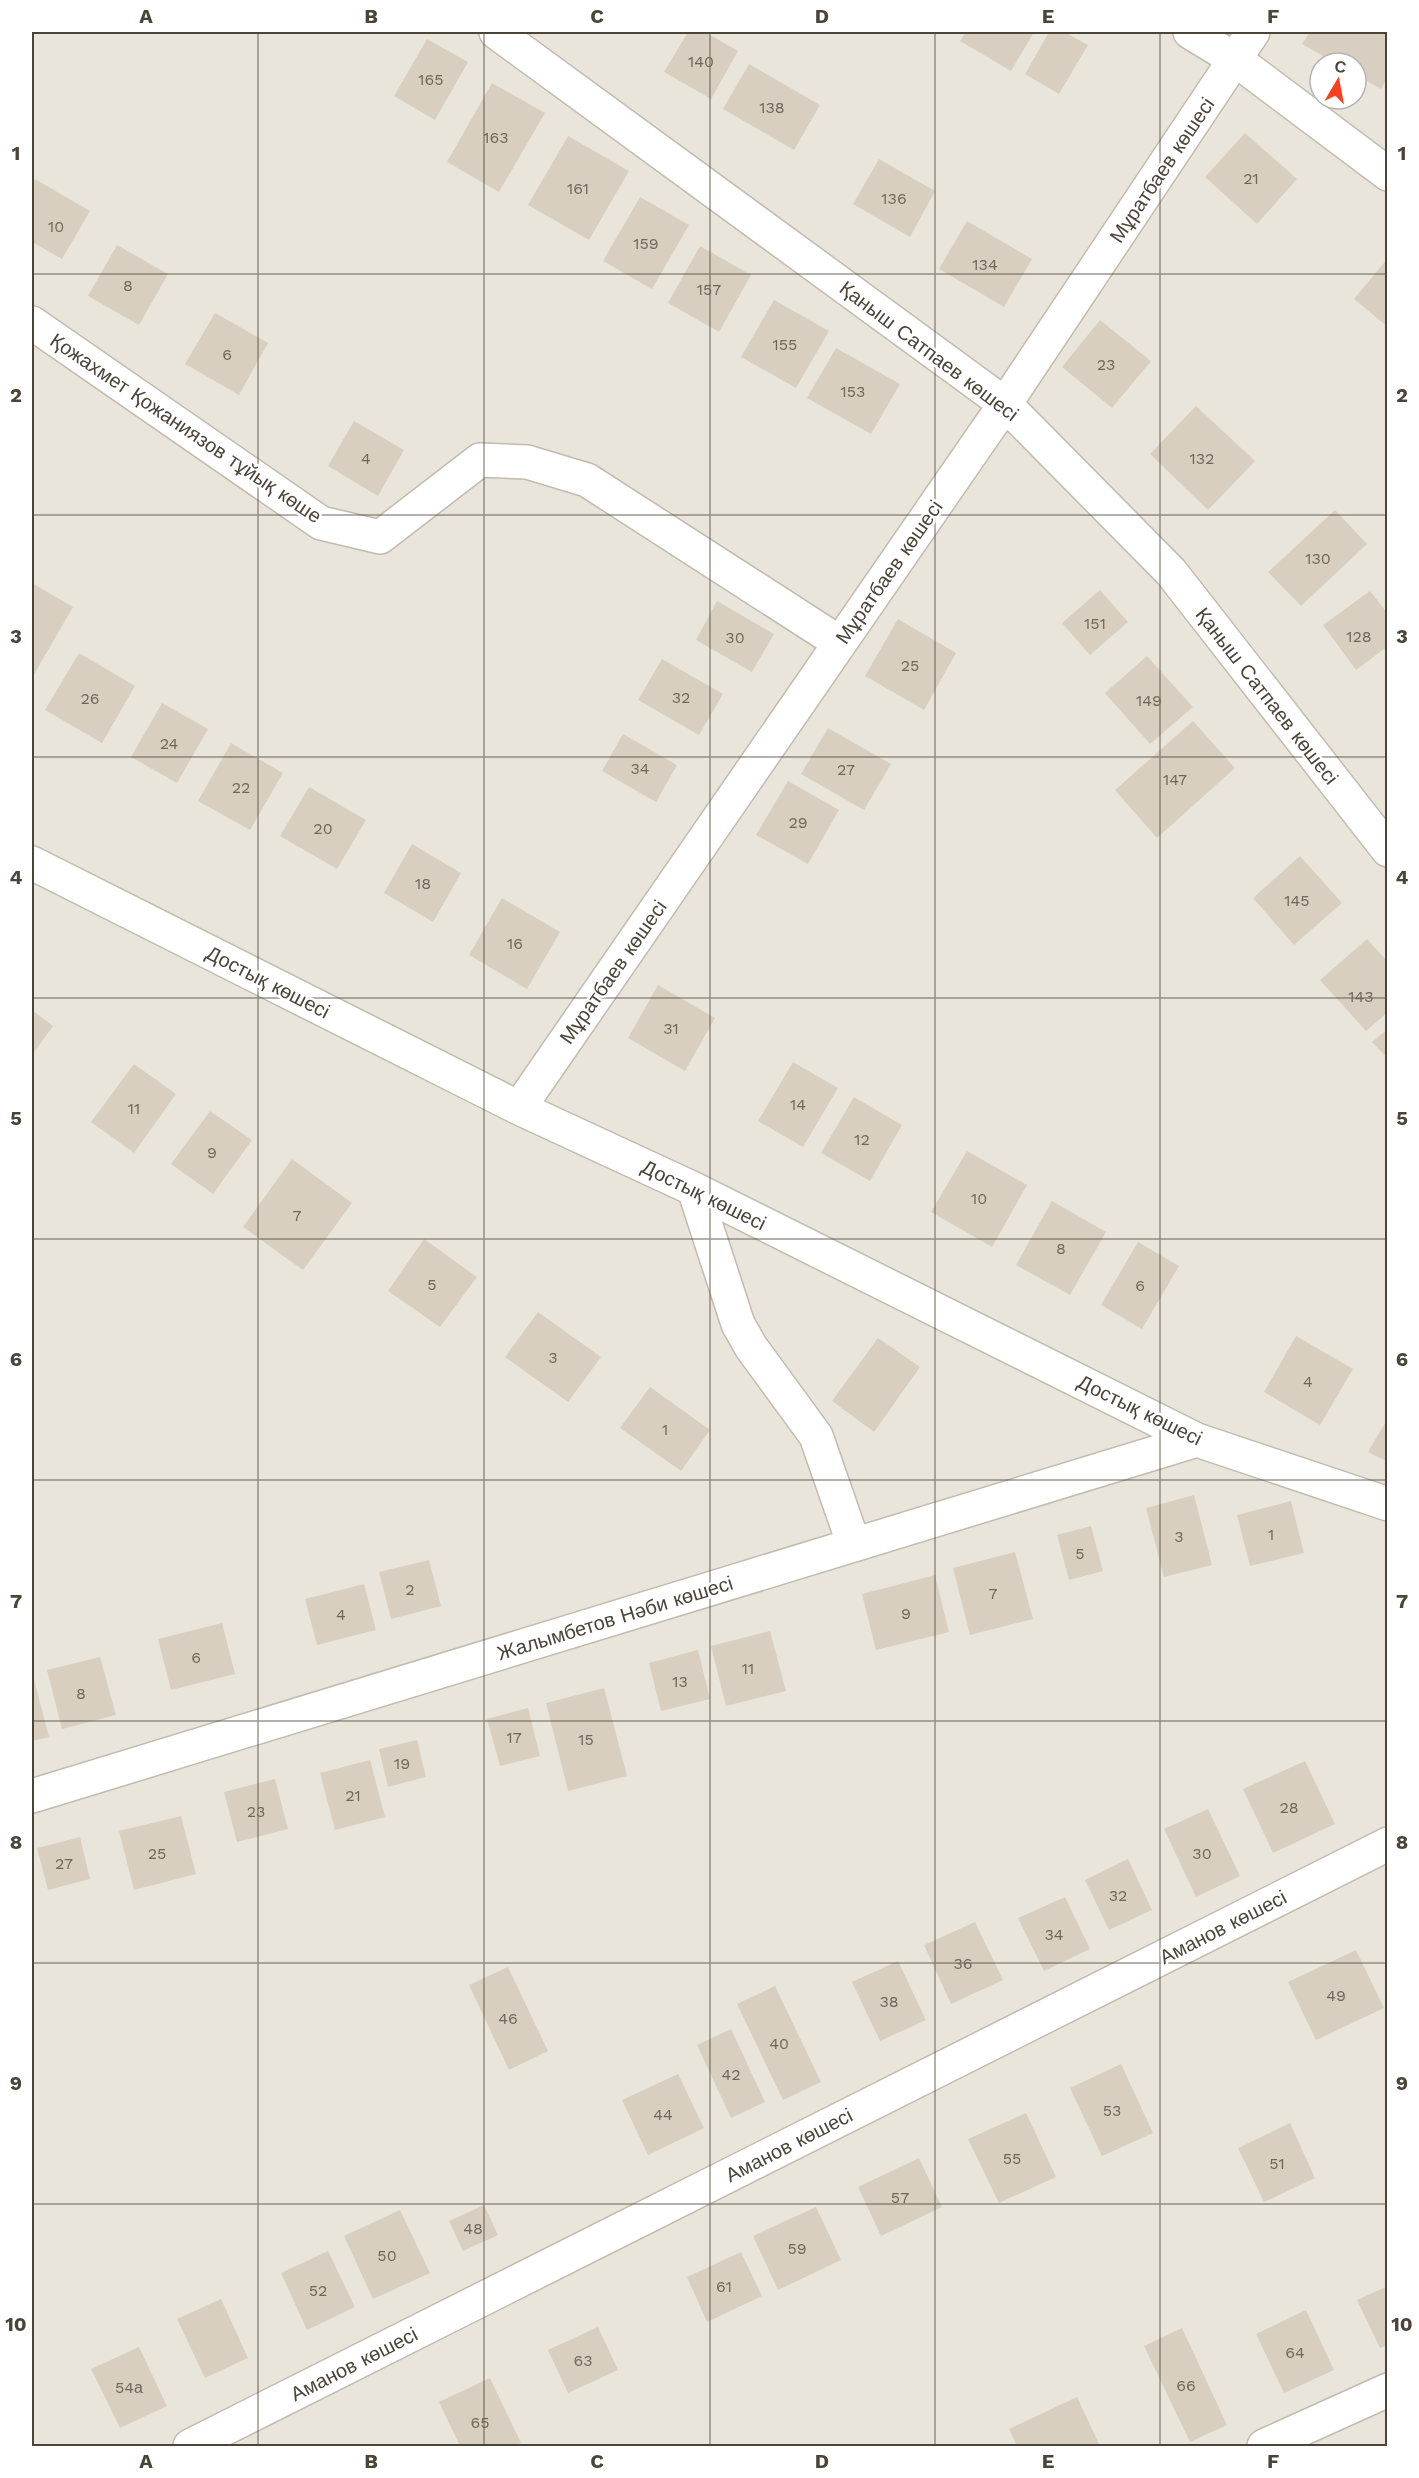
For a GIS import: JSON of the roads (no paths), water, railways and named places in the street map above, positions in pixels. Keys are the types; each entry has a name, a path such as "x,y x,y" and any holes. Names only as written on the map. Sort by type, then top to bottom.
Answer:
{"street":[{"name":"Қаныш Сатпаев көшесі","path":"496,32 1005,404 1171,572 1388,850"},
{"path":"1190,32 1236,60 1388,174"},
{"name":"Мұратбаев көшесі","path":"519,1108 1005,404 1253,32"},
{"name":"Қожахмет Қожаниязов тұйық көше","path":"32,324 321,523 380,537 480,460 527,462 587,480 840,644"},
{"name":"Достық көшесі","path":"33,867 519,1108 694,1189 1197,1440 1388,1504"},
{"path":"694,1189 738,1324 816,1436 854,1545"},
{"name":"Жалымбетов Нәби көшесі","path":"32,1796 1197,1440"},
{"name":"Аманов көшесі","path":"190,2446 1388,1844"},
{"path":"1264,2446 1388,2390"}]}
